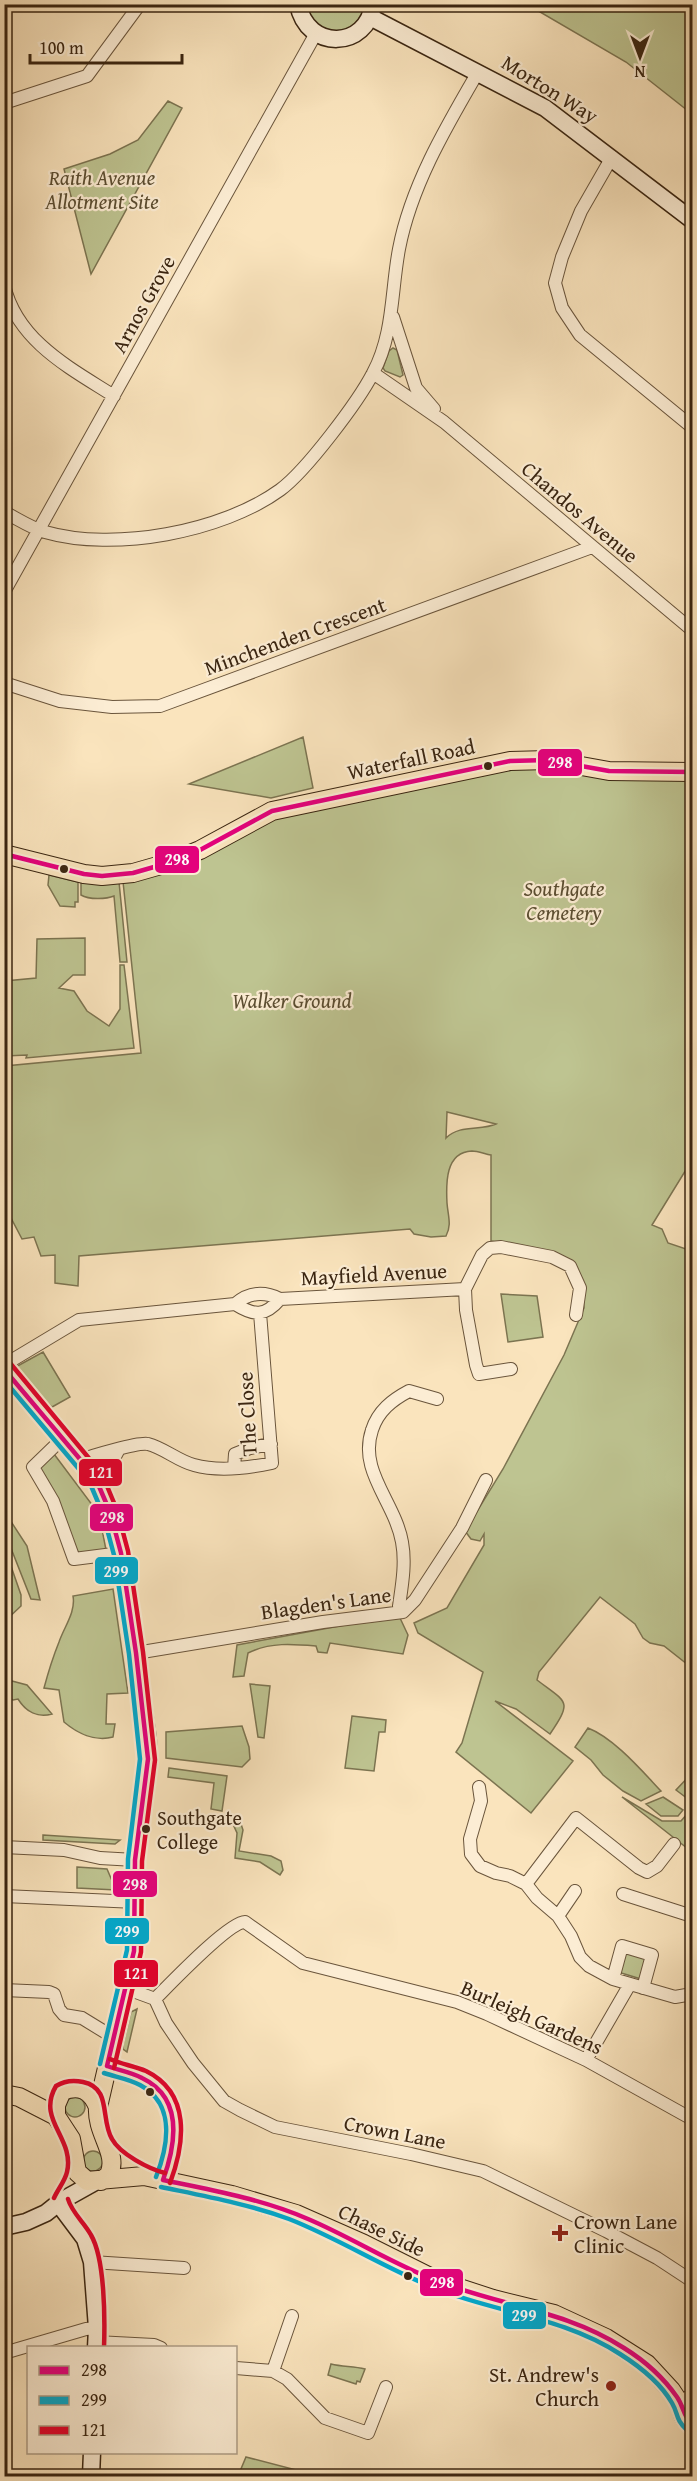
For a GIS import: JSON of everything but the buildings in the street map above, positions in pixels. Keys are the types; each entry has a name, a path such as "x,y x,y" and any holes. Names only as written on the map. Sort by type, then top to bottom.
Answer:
{"main road":[{"name":"Waterfall Road","path":"4,854 84,874 120,875 152,868 222,840 272,812 510,761 548,760 609,771 693,772"},
{"path":"5,1369 95,1477 110,1512 121,1553 136,1653 148,1760 135,1860 135,1941 98,2107 99,2126 113,2161 109,2175 98,2181 81,2177 77,2172 73,2157 71,2139 56,2116 9,2095"},
{"path":"56,2116 56,2105 66,2090 107,2066"},
{"path":"9,2095 82,2088 94,2097 98,2107"},
{"name":"Chase Side","path":"109,2150 141,2171 144,2176"},
{"name":"Chase Side","path":"98,2181 144,2176 232,2195 296,2214 364,2244 438,2281 493,2299 554,2314 616,2344 647,2364 678,2398 689,2400 684,2417 693,2424"}],"street":[{"path":"4,103 87,76 140,4"},
{"path":"298,4 301,16 315,35 334,39 345,38 364,27 372,11"},
{"name":"Morton Way","path":"372,11 545,108 693,220"},
{"name":"Arnos Grove","path":"4,592 315,35"},
{"path":"4,512 39,530 90,539 129,540 168,536 239,512 282,489 324,442 374,373 392,314 399,249 406,221 434,152 478,72"},
{"path":"612,157 581,211 562,257 555,283 562,308 580,336 693,427"},
{"path":"4,285 8,301 41,347 114,396"},
{"name":"Chandos Avenue","path":"392,314 416,388 444,422"},
{"name":"Chandos Avenue","path":"374,373 444,422 592,548 693,630"},
{"name":"Minchenden Crescent","path":"4,683 60,701 112,707 160,706 592,548"},
{"path":"511,1369 479,1374 466,1310 465,1289 482,1255 490,1248 501,1247 552,1257 570,1266 580,1288 576,1315"},
{"name":"Mayfield Avenue","path":"260,1313 271,1310 280,1299 465,1289"},
{"path":"5,1369 79,1320 235,1304 242,1298 254,1294 269,1294 280,1299"},
{"path":"235,1304 248,1312 260,1313"},
{"name":"The Close","path":"81,1460 96,1454 118,1451 130,1445 147,1444 194,1465 234,1468 272,1463 260,1313"},
{"path":"404,1612 399,1606 404,1576 402,1541 391,1509 370,1468 368,1443 376,1417 396,1398 408,1391 437,1399"},
{"path":"63,1438 33,1467 53,1501 74,1559 121,1553"},
{"path":"234,1468 235,1454 271,1444"},
{"path":"95,1477 111,1464 118,1451"},
{"name":"Blagden's Lane","path":"136,1653 322,1622 404,1612 415,1600 462,1528 486,1480"},
{"path":"479,1787 481,1801 470,1839 471,1854 480,1866 526,1884 537,1898 558,1916 571,1936 580,1957 589,1966 613,1978 675,1997 693,1994"},
{"path":"526,1884 576,1818 647,1872 657,1866 674,1844"},
{"path":"4,1847 64,1850 100,1858 135,1860"},
{"path":"558,1916 575,1891"},
{"path":"623,1894 693,1916"},
{"path":"4,1896 136,1902"},
{"name":"Burleigh Gardens","path":"155,1999 238,1923 245,1923 292,1957 309,1966 457,2002 586,2060 693,2119"},
{"path":"613,1978 622,1946 652,1955 643,1988"},
{"path":"586,2060 630,1984"},
{"path":"125,1988 155,1999"},
{"path":"4,1990 54,1994 59,2009 64,2015 82,2019 113,2037"},
{"name":"Crown Lane","path":"155,1999 166,2023 193,2063 224,2101 238,2109 275,2127 483,2170 606,2231 657,2258 693,2281"},
{"path":"73,2157 75,2175 61,2201 64,2211 85,2239 92,2262 96,2339"},
{"path":"4,2227 36,2218 98,2181"},
{"path":"92,2262 184,2268"},
{"path":"273,2371 292,2316"},
{"path":"28,2346 86,2329 96,2339 157,2346"},
{"path":"4,2353 27,2346"},
{"path":"237,2368 273,2371 287,2379 325,2418 368,2433 386,2387"},
{"path":"92,2454 93,2476"}],"green space":[{"path":"303,5 366,5 354,24 337,32 313,23"},
{"path":"528,5 692,5 692,114 626,62"},
{"name":"Raith Avenue Allotment Site","path":"168,101 182,108 91,274 64,169 110,154 138,140"},
{"path":"393,348 397,350 403,375 400,377 383,368 389,351"},
{"path":"303,737 313,788 271,798 189,784"},
{"path":"515,765 692,777 692,1160 652,1225 662,1229 668,1243 692,1251 692,1668 664,1646 650,1643 643,1638 635,1624 600,1597 539,1672 537,1680 560,1698 564,1708 550,1734 516,1709 495,1701 573,1761 531,1813 456,1752 462,1743 483,1672 418,1633 414,1623 447,1608 484,1545 484,1534 480,1541 471,1539 465,1531 503,1469 564,1355 584,1308 582,1285 552,1253 491,1241 491,1155 472,1151 463,1153 452,1163 447,1178 449,1224 446,1236 431,1237 414,1234 410,1229 79,1256 78,1286 55,1283 55,1255 41,1256 34,1237 22,1239 10,1216 7,1193 5,1193 5,1066 141,1053 122,872 249,823 447,780 482,776","holes":["447,1112 496,1124 464,1129 446,1138"]},
{"path":"49,875 78,882 78,902 75,902 75,907 60,906 48,885"},
{"path":"119,882 127,962 120,962 114,896 98,899 81,895 81,883"},
{"path":"85,938 85,975 73,975 59,988 74,991 87,1011 109,1026 120,1009 120,965 124,965 134,1048 26,1058 27,1055 5,1056 5,981 36,978 37,939"},
{"path":"501,1294 537,1296 543,1337 508,1342"},
{"path":"43,1352 70,1397 52,1407 22,1382 12,1369"},
{"path":"51,1450 99,1514 107,1555 74,1559 33,1467"},
{"path":"10,1520 27,1546 40,1600 31,1599 5,1533 5,1525"},
{"path":"4,1546 21,1595 21,1606 5,1621"},
{"path":"113,1589 128,1693 107,1694 106,1724 115,1724 113,1737 100,1738 80,1733 64,1722 59,1690 44,1688 61,1636 71,1614 73,1596"},
{"path":"400,1618 408,1635 403,1654 330,1643 327,1653 318,1652 316,1646 273,1645 248,1653 244,1676 233,1677 237,1645 345,1625"},
{"path":"12,1681 27,1685 52,1714 33,1713 18,1699 13,1700 5,1694 5,1687"},
{"path":"250,1684 270,1686 264,1738 258,1737"},
{"path":"352,1716 386,1720 385,1732 379,1732 374,1771 345,1768"},
{"path":"242,1726 249,1747 250,1759 242,1767 166,1758 166,1732"},
{"path":"588,1728 618,1747 661,1791 641,1801 623,1791 603,1775 591,1760 575,1747"},
{"path":"169,1768 227,1776 222,1811 211,1809 214,1783 168,1777"},
{"path":"692,1773 692,1802 676,1790"},
{"path":"622,1797 662,1821 681,1821 687,1814 692,1818 692,1852"},
{"path":"663,1797 683,1810 678,1816 661,1816 646,1804"},
{"path":"239,1818 243,1830 239,1851 271,1856 281,1861 283,1870 280,1875 260,1862 235,1858 237,1833 232,1822"},
{"path":"43,1835 120,1840 115,1844 43,1840"},
{"path":"77,1867 107,1869 116,1890 77,1888"},
{"path":"625,1950 648,1958 641,1979 618,1972"},
{"path":"137,2009 127,2052 123,2049 123,2045 131,2012"},
{"path":"75,2097 82,2100 85,2107 82,2114 75,2117 68,2114 65,2107 68,2100"},
{"path":"93,2151 100,2154 103,2161 100,2168 93,2171 86,2168 83,2161 86,2154"},
{"path":"331,2364 365,2369 360,2382 357,2381 356,2384 328,2375"},
{"path":"246,2457 319,2476 238,2476"}],"transit line":[{"name":"298","path":"4,854 84,874 102,876 133,873 168,863 200,850 272,811 510,761 548,760 609,771 692,772"},
{"name":"121","path":"10,1363 102,1474 117,1510 128,1551 143,1652 155,1760 142,1861 141,1952 114,2068"},
{"name":"298","path":"4,1369 95,1477 110,1512 121,1553 136,1653 148,1759 135,1860 134,1951 107,2066"},
{"name":"299","path":"4,1380 89,1481 103,1514 114,1555 129,1654 140,1759 128,1859 127,1950 100,2064"},
{"name":"121","path":"110,2059 146,2071 161,2080 171,2092 177,2106 181,2136 170,2183"},
{"name":"298","path":"107,2066 142,2078 165,2097 171,2110 173,2137 163,2180"},
{"name":"299","path":"104,2073 140,2085 152,2093 159,2103 164,2114 166,2139 156,2177"},
{"name":"121","path":"54,2198 66,2175 68,2160 50,2109 51,2098 56,2086 66,2082 83,2082 92,2085 102,2097 108,2131 116,2145 136,2160 165,2173"},
{"name":"298","path":"163,2180 237,2196 291,2212 440,2282 580,2325 632,2353 660,2376 677,2397 692,2424"},
{"name":"299","path":"161,2187 210,2197 289,2219 437,2289 553,2324 598,2342 642,2369 655,2381 667,2395 679,2420 687,2430"},
{"name":"121","path":"68,2199 96,2246 102,2274 104,2346"}],"place":[{"name":"Southgate College","path":"146,1829"},
{"name":"Crown Lane Clinic","path":"560,2233"},
{"name":"St. Andrew's Church","path":"611,2386"}],"park label":[{"name":"Southgate Cemetery","path":"564,900"},
{"name":"Walker Ground","path":"292,1000"}]}
